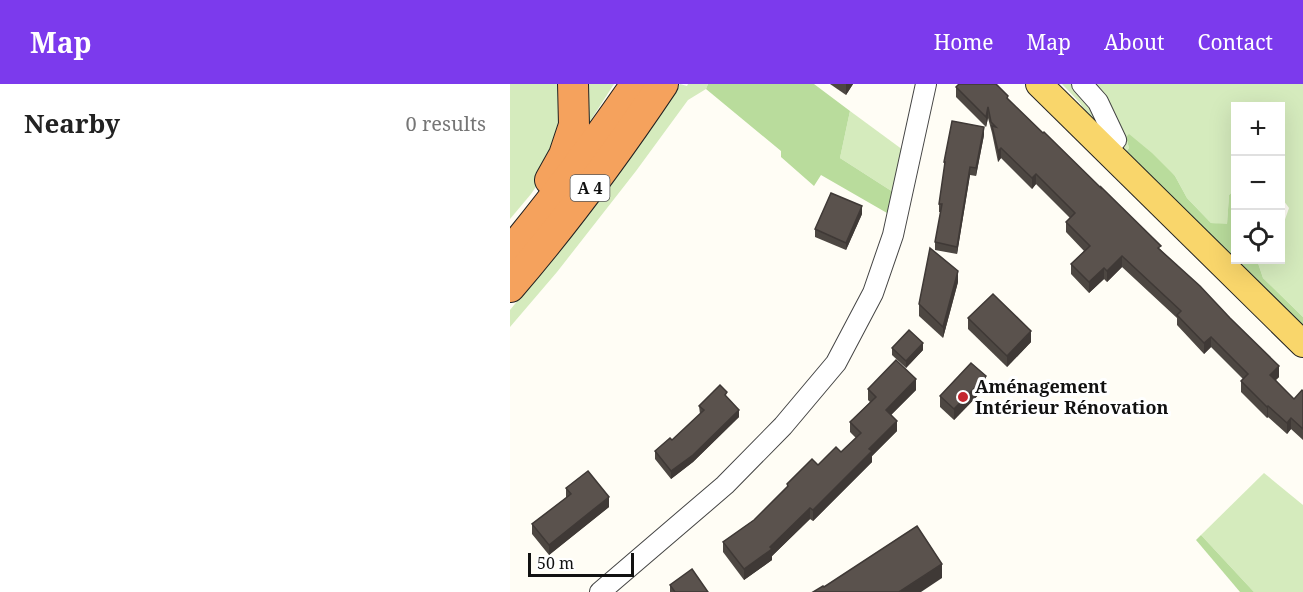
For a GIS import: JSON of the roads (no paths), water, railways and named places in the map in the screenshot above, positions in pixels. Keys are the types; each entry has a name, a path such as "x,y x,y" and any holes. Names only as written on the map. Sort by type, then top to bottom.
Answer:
{"highway":[{"name":"A 4","path":"510,233 542,194 564,155 574,124 573,84"},
{"name":"A 4","path":"510,252 563,186 636,84"},
{"name":"A 4","path":"510,287 577,206 663,84"}],"main road":[{"path":"1039,84 1303,344"}],"street":[{"path":"600,592 725,485 783,426 836,363 873,293 893,235 926,84"},
{"path":"1082,84 1098,102 1116,140 1106,150"}],"place":[{"name":"Aménagement Intérieur Rénovation","path":"963,397"}]}
